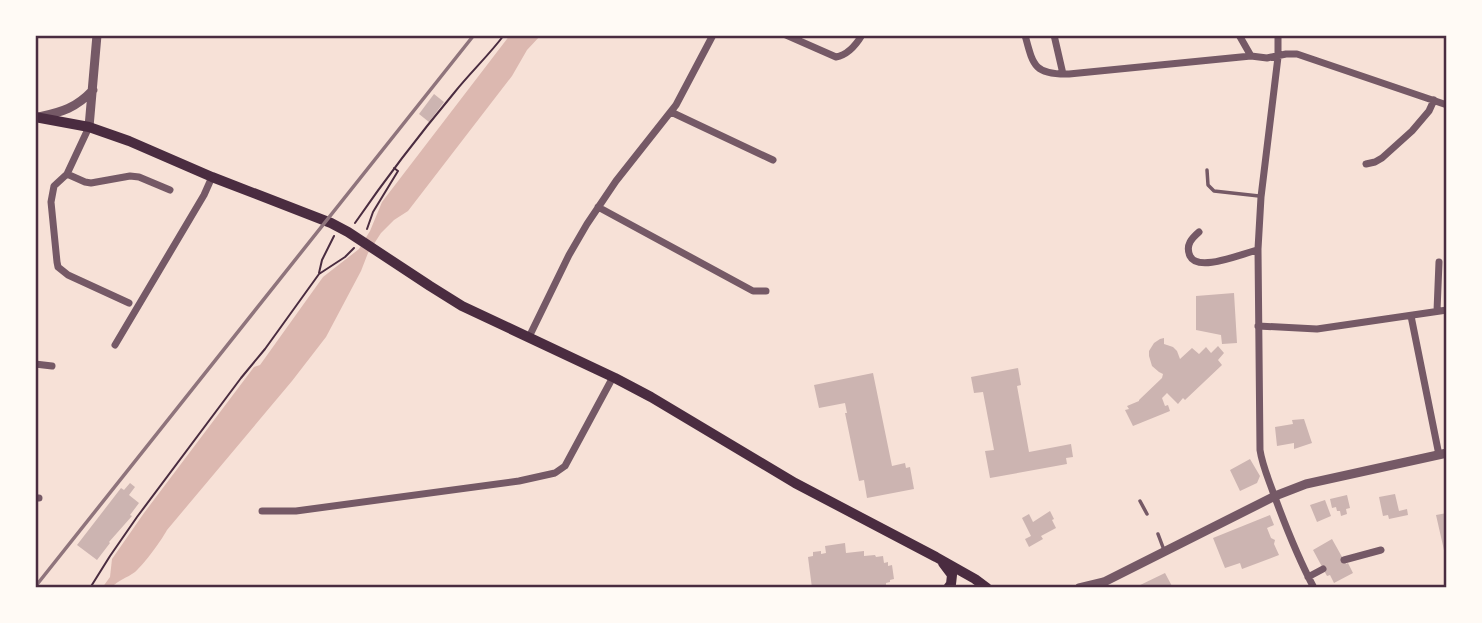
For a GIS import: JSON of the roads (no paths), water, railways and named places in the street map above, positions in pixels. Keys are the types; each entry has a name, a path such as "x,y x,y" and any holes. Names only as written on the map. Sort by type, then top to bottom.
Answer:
{"main road":[{"path":"36,117 89,127 142,146 339,227 462,306 613,377 795,483 936,557 987,588"},
{"path":"936,557 952,575 948,588"}],"street":[{"path":"97,35 89,127 67,174 54,186 51,202 54,247 58,267 68,275 129,303"},
{"path":"529,337 569,255 598,207 671,112 713,35"},
{"path":"786,35 836,57 847,53 862,35"},
{"path":"1026,35 1035,65 1050,74 1251,55 1267,58 1297,54 1447,104"},
{"path":"1054,35 1063,74"},
{"path":"1239,35 1251,55"},
{"path":"1278,35 1258,250 1259,428 1261,456 1283,522 1314,588"},
{"path":"36,117 60,113 74,107 93,90"},
{"path":"1366,164 1382,158 1412,131 1429,111 1434,100"},
{"path":"671,112 773,160"},
{"path":"67,174 91,183 130,176 139,177 170,190"},
{"path":"115,345 212,177"},
{"path":"598,207 753,291 766,291"},
{"path":"1199,232 1188,247 1189,254 1197,263 1258,250"},
{"path":"1437,311 1440,262"},
{"path":"1258,326 1317,329 1447,310"},
{"path":"1079,588 1105,585 1275,496 1306,484 1443,454 1411,316"},
{"path":"35,363 52,366"},
{"path":"261,511 296,511 519,481 555,473 565,466 613,377"},
{"path":"1344,560 1381,550"},
{"path":"1308,577 1323,569"}],"lane":[{"path":"1207,170 1208,185 1214,191 1261,197"},
{"path":"1140,501 1147,514"},
{"path":"1158,534 1164,552"}],"railway":[{"path":"35,587 474,35"}]}
